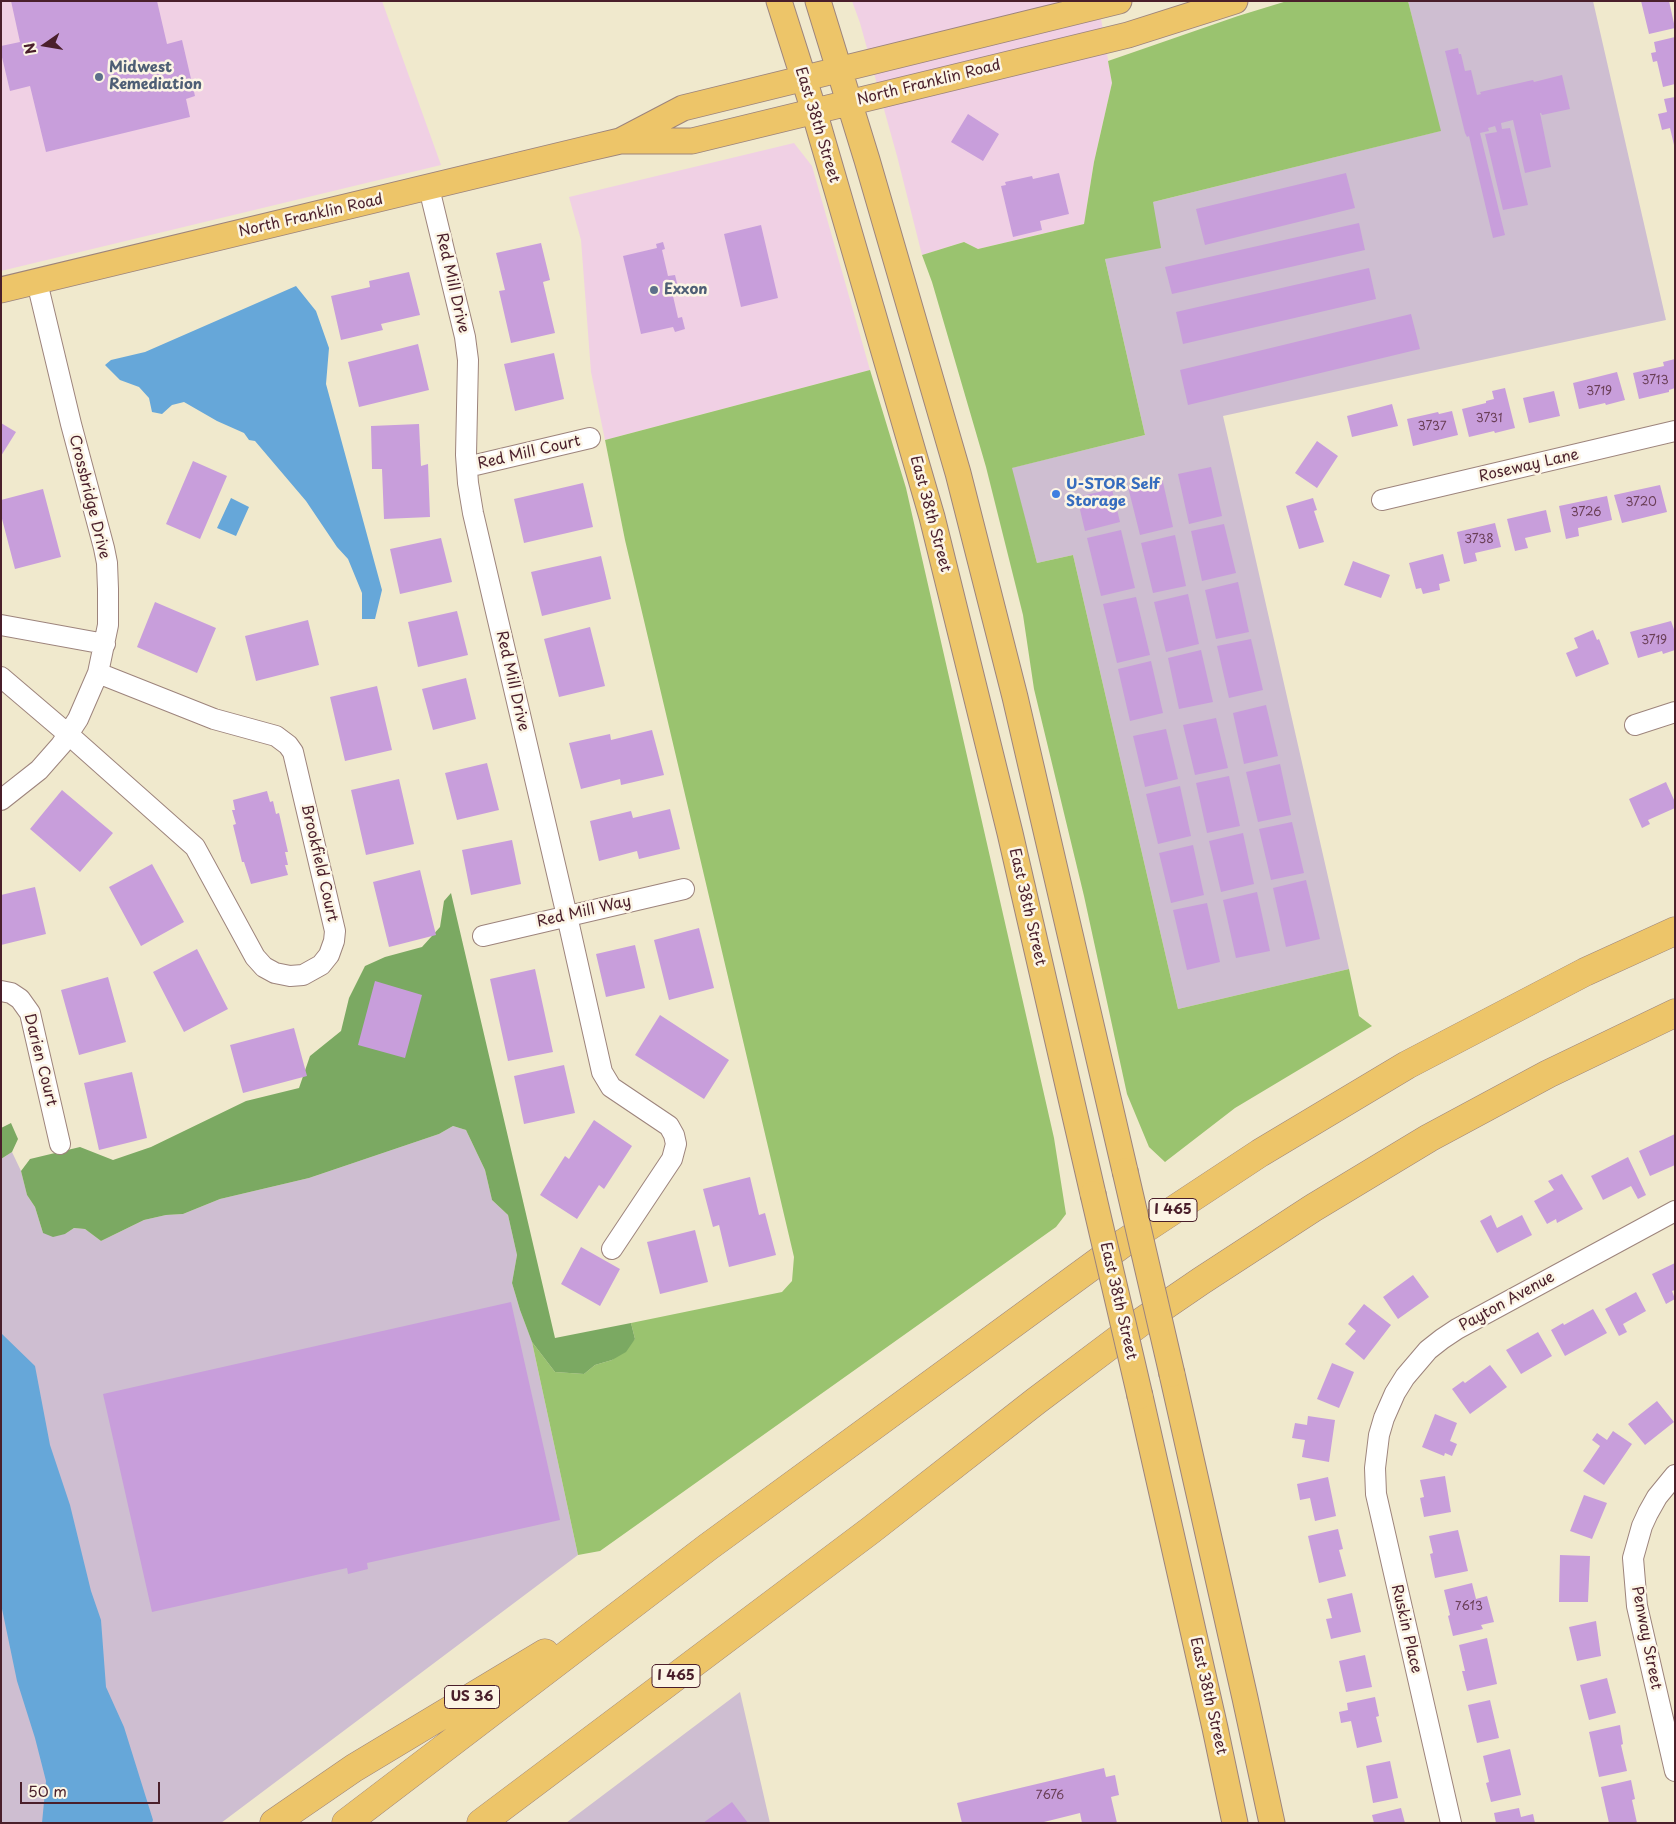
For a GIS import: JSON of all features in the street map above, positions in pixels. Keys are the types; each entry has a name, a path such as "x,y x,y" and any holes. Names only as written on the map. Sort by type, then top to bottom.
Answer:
{"highway":[{"name":"I 465","path":"346,1823 708,1547 1125,1242 1260,1153 1407,1065 1585,972 1675,931"},
{"name":"I 465","path":"481,1823 871,1530 1036,1401 1141,1322 1201,1281 1313,1208 1429,1138 1548,1074 1675,1013"},
{"name":"US 36","path":"274,1823 354,1768 672,1576"}],"main road":[{"name":"East 38th Street","path":"779,1 814,111 932,517 1010,833 1140,1396 1235,1823"},
{"path":"818,1 850,103 958,473 992,604 1031,764 1172,1374 1272,1823"},
{"name":"North Franklin Road","path":"1,290 620,141 683,108 1118,1"},
{"name":"North Franklin Road","path":"620,141 692,141 1128,34 1235,1"}],"street":[{"name":"Red Mill Drive","path":"429,188 465,337 468,360 466,455 473,513 604,1079 610,1087 669,1126 675,1138 676,1149 672,1158 612,1248"},
{"name":"Crossbridge Drive","path":"1,800 39,770 69,735 90,695 98,673 108,625 107,563 37,282"},
{"name":"Roseway Lane","path":"1382,500 1675,431"},
{"name":"Red Mill Court","path":"468,467 590,438"},
{"path":"1,625 105,644"},
{"name":"Brookfield Court","path":"1,678 69,735 195,847 255,957 264,967 276,974 290,976 308,973 321,965 329,955 335,931 293,752 288,745 272,734 214,719 98,673"},
{"path":"1635,725 1675,712"},
{"name":"Red Mill Way","path":"483,936 684,889"},
{"name":"Darien Court","path":"1,991 11,993 20,999 30,1014 60,1144"},
{"name":"Payton Avenue","path":"1379,1435 1384,1418 1400,1385 1422,1357 1442,1339 1457,1329 1675,1211"},
{"name":"Ruskin Place","path":"1379,1435 1375,1468 1376,1494 1451,1823"},
{"name":"Penway Street","path":"1675,1475 1657,1497 1651,1508 1642,1526 1633,1558 1637,1606 1667,1696 1675,1771"}],"shaded area":[{"path":"1,1 382,1 441,165 1,271"},
{"path":"852,1 1098,1 1112,83 1094,162 1084,224 978,249 964,242 922,255 897,156 860,23"},
{"path":"1408,1 1593,1 1666,320 1223,416 1349,969 1178,1009 1073,555 1037,563 1011,468 1145,435 1105,259 1153,202 1440,131"},
{"path":"794,143 812,166 870,370 605,440 591,372 581,240 569,197"},
{"path":"453,1126 466,1130 485,1170 492,1200 508,1215 517,1255 512,1283 532,1342 578,1555 221,1823 1,1823 1,1159 12,1152 21,1171 27,1195 35,1207 43,1233 65,1234 74,1228 85,1229 101,1241 144,1220 166,1215 183,1214 220,1199 309,1178 439,1134"},
{"path":"740,1692 770,1823 566,1823"}],"green space":[{"path":"1287,1 1408,1 1441,131 1153,202 1161,248 1105,259 1145,435 1012,468 1037,563 1073,555 1178,1009 1349,969 1359,1016 1372,1026 1235,1108 1165,1162 1149,1147 1127,1094 1084,896 1034,689 1023,615 986,467 932,282 922,255 964,242 978,249 1084,224 1094,162 1112,83 1108,61"},
{"path":"870,370 906,488 1054,1138 1066,1214 1056,1227 600,1551 578,1555 532,1342 555,1372 584,1374 595,1365 612,1360 635,1339 631,1323 782,1292 792,1281 794,1257 625,540 605,440"},
{"path":"451,893 555,1338 631,1323 635,1339 626,1352 612,1360 595,1365 584,1374 555,1372 532,1342 512,1283 517,1255 508,1215 492,1200 485,1170 466,1130 453,1126 439,1134 309,1178 220,1199 183,1214 166,1215 144,1220 101,1241 85,1229 74,1228 65,1234 53,1237 43,1233 35,1207 27,1195 21,1171 30,1159 80,1147 113,1160 151,1147 246,1101 299,1088 310,1056 341,1031 349,998 365,966 385,957 422,947 440,927 444,901"},
{"path":"11,1123 18,1139 12,1152 1,1159 1,1128"}],"water":[{"path":"296,286 316,311 329,348 326,384 382,590 375,619 362,619 362,593 348,559 337,547 306,501 255,441 249,440 244,433 217,421 184,402 172,405 162,414 152,412 149,398 139,387 120,380 105,365 111,360 145,352"},
{"path":"231,498 249,507 236,536 217,528"},
{"path":"1,1333 35,1366 50,1445 70,1505 91,1591 101,1620 106,1687 124,1727 153,1820 152,1823 42,1823 46,1781 17,1681 1,1604"}],"building":[{"name":"Midwest Remediation","path":"11,1 157,1 167,44 182,40 195,96 186,99 190,117 46,152 30,86 10,91 1,53 1,46 20,42"},
{"path":"1641,1 1669,1 1675,28 1649,34"},
{"path":"1675,37 1675,84 1663,87 1657,61 1653,62 1651,53 1656,52 1654,42"},
{"path":"1458,48 1465,71 1471,70 1477,95 1481,94 1480,92 1562,75 1570,109 1542,115 1540,113 1551,167 1525,173 1513,120 1501,123 1502,129 1510,128 1528,205 1503,210 1485,134 1497,132 1495,126 1488,128 1489,131 1480,133 1505,235 1493,238 1469,136 1467,137 1465,133 1445,51"},
{"path":"1675,97 1674,145 1670,128 1662,130 1658,114 1667,112 1664,99"},
{"path":"968,114 999,134 983,161 951,142"},
{"path":"1059,173 1069,214 1040,221 1042,230 1013,237 1001,186 1006,185 1005,182 1032,176 1033,179"},
{"path":"1346,173 1355,208 1205,245 1196,209"},
{"path":"1359,223 1365,250 1172,294 1165,267"},
{"path":"761,225 778,298 741,307 724,234"},
{"path":"663,242 665,249 662,250 668,276 675,275 680,295 673,296 678,318 682,317 685,329 675,332 673,327 641,334 623,256 657,248 656,244"},
{"path":"541,243 550,280 543,282 555,333 511,343 499,291 505,290 496,253"},
{"path":"1369,268 1376,299 1183,344 1176,312"},
{"path":"409,272 420,315 381,324 383,330 341,340 331,296 370,287 369,281"},
{"path":"1411,314 1420,349 1188,405 1180,370"},
{"path":"418,344 429,390 359,407 348,362"},
{"path":"554,353 564,399 515,411 504,364"},
{"path":"1675,359 1675,388 1669,390 1669,392 1639,399 1633,373 1664,366 1663,362"},
{"path":"1617,372 1625,400 1579,409 1573,383"},
{"path":"1505,388 1515,428 1469,437 1462,409 1486,403 1486,401 1494,399 1492,391"},
{"path":"1554,391 1560,416 1529,423 1523,398"},
{"path":"1392,404 1398,426 1352,437 1347,416"},
{"path":"1452,411 1458,435 1413,446 1407,419"},
{"path":"1,423 16,432 1,456"},
{"path":"419,424 421,466 428,464 430,517 384,519 382,469 372,469 371,426"},
{"path":"1317,441 1338,456 1317,488 1295,473"},
{"path":"193,461 227,476 200,539 166,524"},
{"path":"1211,467 1222,516 1189,524 1178,474"},
{"path":"1162,478 1173,527 1140,535 1128,487"},
{"path":"583,483 593,527 524,543 514,499"},
{"path":"1660,485 1667,512 1622,523 1614,495"},
{"path":"43,489 61,557 15,569 1,515 1,500"},
{"path":"1112,489 1120,522 1085,531 1077,497"},
{"path":"1607,496 1612,520 1578,528 1579,536 1566,539 1559,506"},
{"path":"1313,498 1317,510 1314,511 1324,542 1299,549 1286,506"},
{"path":"1546,510 1551,532 1525,538 1528,548 1515,551 1507,519"},
{"path":"1495,523 1501,547 1475,553 1477,561 1464,564 1457,532"},
{"path":"1224,524 1236,573 1202,581 1191,531"},
{"path":"1121,530 1135,588 1101,596 1087,538"},
{"path":"1175,535 1186,586 1153,593 1141,543"},
{"path":"441,538 452,582 400,594 390,549"},
{"path":"1443,554 1450,581 1439,584 1440,590 1423,594 1421,588 1416,589 1409,563"},
{"path":"601,556 611,599 542,616 531,572"},
{"path":"1353,561 1390,575 1381,598 1344,585"},
{"path":"1238,582 1249,632 1216,639 1205,590"},
{"path":"1188,594 1199,644 1166,652 1154,602"},
{"path":"1136,597 1150,655 1117,663 1103,604"},
{"path":"155,602 216,628 197,673 137,647"},
{"path":"457,611 468,655 418,667 408,622"},
{"path":"308,620 319,665 256,681 245,636"},
{"path":"1671,621 1675,632 1675,650 1663,654 1662,651 1638,658 1630,632"},
{"path":"590,627 605,686 559,697 544,639"},
{"path":"1593,630 1597,640 1599,639 1609,664 1576,677 1566,653 1578,648 1574,638"},
{"path":"1251,639 1263,690 1229,698 1217,646"},
{"path":"1201,650 1213,702 1179,709 1168,658"},
{"path":"1151,661 1163,713 1130,721 1118,669"},
{"path":"466,678 476,719 433,730 422,689"},
{"path":"377,686 392,750 345,761 330,697"},
{"path":"1266,705 1278,756 1244,764 1233,713"},
{"path":"1216,718 1228,768 1195,775 1183,725"},
{"path":"1166,729 1178,779 1145,787 1133,736"},
{"path":"652,730 664,775 621,785 620,779 581,789 569,743 610,734 611,740"},
{"path":"487,763 499,810 457,820 445,773"},
{"path":"1280,764 1291,815 1258,822 1246,772"},
{"path":"1229,776 1240,826 1207,833 1196,783"},
{"path":"399,779 414,844 366,855 351,790"},
{"path":"1666,782 1675,802 1675,808 1648,820 1650,824 1642,828 1629,799"},
{"path":"1180,786 1191,836 1158,844 1146,794"},
{"path":"62,790 113,833 80,872 30,829"},
{"path":"267,791 270,802 273,801 276,814 279,813 288,852 285,852 288,865 285,865 288,875 251,884 244,862 242,862 233,825 236,824 232,810 235,810 233,800"},
{"path":"670,809 680,849 639,859 637,851 599,861 590,821 631,811 633,818"},
{"path":"1292,822 1304,873 1271,880 1259,829"},
{"path":"1243,833 1254,884 1221,892 1209,841"},
{"path":"512,840 521,884 471,895 462,850"},
{"path":"1193,845 1204,895 1171,903 1159,853"},
{"path":"152,864 184,922 141,946 109,887"},
{"path":"420,870 436,935 389,947 373,882"},
{"path":"1306,880 1320,939 1286,947 1273,888"},
{"path":"35,887 46,934 1,945 1,895"},
{"path":"1257,892 1270,951 1236,958 1223,900"},
{"path":"1207,903 1220,962 1187,970 1173,910"},
{"path":"699,928 714,988 669,1000 654,940"},
{"path":"635,945 645,988 606,997 596,954"},
{"path":"197,949 228,1009 184,1032 153,972"},
{"path":"535,969 553,1052 508,1061 490,979"},
{"path":"108,977 126,1042 79,1055 61,990"},
{"path":"375,981 422,995 405,1058 358,1045"},
{"path":"660,1015 729,1060 704,1099 635,1055"},
{"path":"294,1028 307,1076 243,1093 230,1045"},
{"path":"564,1065 575,1113 524,1124 514,1076"},
{"path":"132,1072 147,1138 99,1150 84,1083"},
{"path":"594,1120 632,1146 604,1189 599,1185 577,1219 540,1195 565,1156 569,1159"},
{"path":"1675,1134 1675,1165 1650,1176 1639,1151"},
{"path":"1628,1157 1646,1195 1638,1199 1631,1186 1603,1200 1591,1176"},
{"path":"1562,1174 1583,1209 1557,1223 1556,1219 1547,1224 1534,1201 1554,1190 1548,1181"},
{"path":"750,1177 759,1215 765,1213 776,1255 729,1267 719,1225 713,1227 703,1189"},
{"path":"1491,1215 1497,1228 1522,1215 1532,1235 1497,1253 1480,1221"},
{"path":"695,1230 708,1282 660,1294 647,1242"},
{"path":"581,1247 620,1269 600,1306 561,1284"},
{"path":"1675,1263 1675,1290 1672,1291 1675,1299 1666,1304 1652,1274"},
{"path":"1413,1275 1429,1297 1398,1319 1383,1297"},
{"path":"1636,1292 1646,1311 1623,1324 1627,1332 1619,1336 1605,1309"},
{"path":"511,1302 560,1520 367,1563 368,1569 348,1574 347,1568 152,1612 103,1394"},
{"path":"1364,1304 1391,1325 1364,1360 1345,1344 1356,1331 1348,1324"},
{"path":"1593,1309 1607,1333 1565,1356 1551,1330"},
{"path":"1538,1332 1552,1356 1521,1374 1506,1350"},
{"path":"1332,1363 1354,1372 1339,1408 1317,1399"},
{"path":"1490,1365 1507,1387 1470,1414 1452,1389 1463,1381 1465,1383"},
{"path":"1657,1401 1674,1422 1645,1445 1628,1424"},
{"path":"1435,1414 1457,1423 1450,1441 1457,1444 1452,1456 1445,1453 1444,1456 1422,1447"},
{"path":"1308,1416 1335,1420 1329,1462 1302,1457 1305,1440 1292,1438 1295,1423 1307,1425"},
{"path":"1613,1431 1632,1444 1604,1485 1583,1471 1600,1446 1592,1440 1597,1433 1607,1440"},
{"path":"1445,1476 1451,1512 1424,1517 1420,1498 1424,1497 1420,1480"},
{"path":"1328,1477 1336,1516 1315,1521 1310,1498 1300,1500 1297,1484"},
{"path":"1584,1495 1607,1503 1592,1539 1570,1531"},
{"path":"1338,1529 1343,1549 1339,1550 1346,1576 1319,1583 1308,1536"},
{"path":"1458,1530 1468,1571 1435,1578 1430,1554 1433,1553 1429,1536"},
{"path":"1560,1555 1590,1556 1588,1602 1559,1602"},
{"path":"1472,1583 1476,1599 1487,1596 1494,1622 1481,1625 1483,1629 1453,1636 1444,1590"},
{"path":"1352,1593 1361,1632 1331,1639 1326,1619 1332,1618 1327,1599"},
{"path":"1596,1621 1601,1656 1577,1661 1569,1627"},
{"path":"1487,1638 1497,1684 1467,1691 1459,1645"},
{"path":"1365,1655 1372,1687 1346,1692 1339,1661"},
{"path":"1607,1678 1616,1713 1589,1720 1580,1685"},
{"path":"1375,1697 1379,1716 1376,1717 1382,1742 1357,1748 1351,1721 1341,1723 1339,1712 1348,1710 1347,1703"},
{"path":"1490,1700 1499,1738 1477,1743 1468,1705"},
{"path":"1620,1725 1623,1744 1621,1745 1627,1771 1599,1777 1589,1732"},
{"path":"1510,1749 1521,1795 1491,1802 1486,1783 1489,1782 1483,1756"},
{"path":"1390,1761 1398,1798 1373,1803 1366,1766"},
{"path":"1104,1768 1106,1777 1115,1775 1119,1795 1111,1797 1117,1823 1082,1823 1080,1813 1040,1823 962,1823 957,1803"},
{"path":"1631,1780 1635,1799 1632,1800 1637,1823 1609,1823 1601,1787"},
{"path":"732,1802 748,1823 703,1823"},
{"path":"1401,1808 1405,1823 1374,1823 1372,1815"},
{"path":"1519,1808 1521,1817 1533,1814 1535,1823 1496,1823 1494,1813"}],"place":[{"name":"Midwest Remediation","path":"99,77"},
{"name":"Exxon","path":"654,290"},
{"name":"U-STOR Self Storage","path":"1056,494"}]}
